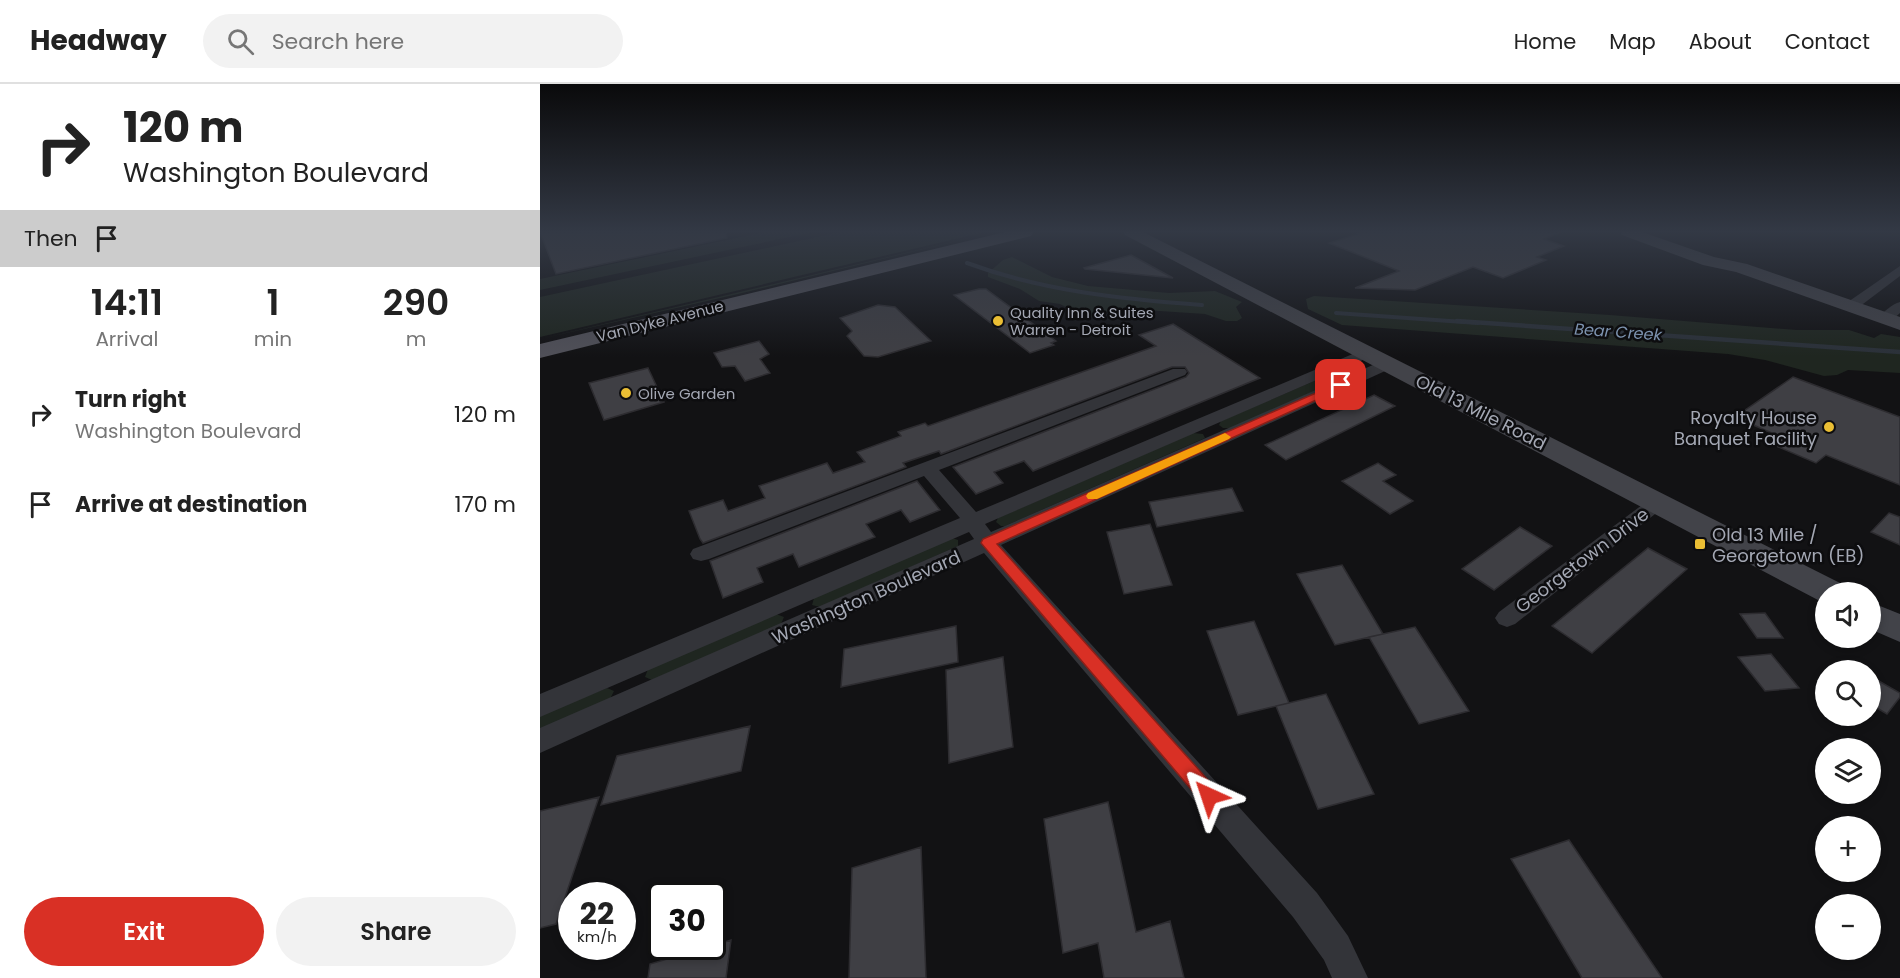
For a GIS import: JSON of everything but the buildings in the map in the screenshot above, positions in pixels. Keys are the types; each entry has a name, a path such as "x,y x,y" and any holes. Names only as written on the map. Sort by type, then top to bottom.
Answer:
{"main road":[{"name":"Van Dyke Avenue","path":"540,351 852,274"}],"street":[{"name":"Old 13 Mile Road","path":"1214,274 1815,584"},
{"path":"1757,274 1850,307 1895,316"},
{"path":"1850,307 1898,274"},
{"name":"Washington Boulevard","path":"540,741 979,532 1378,358"},
{"path":"701,554 1179,372"},
{"path":"927,468 967,514 979,532 1305,905 1336,948 1350,978"},
{"name":"Georgetown Drive","path":"1507,618 1657,503"},
{"name":"Washington Boulevard","path":"540,706 979,532"},
{"path":"1881,620 1900,629"}],"shaded area":[{"path":"565,274 617,274 540,290 540,279"},
{"path":"647,274 808,274 540,337 540,297"},
{"path":"817,274 822,274 738,294 540,339"},
{"path":"988,274 1045,274 1088,286 1169,293 1215,291 1242,302 1236,307 1242,318 1237,321 1226,321 1205,314 1129,309 1114,310 1088,319 1060,304 1039,301 1020,289 988,277"},
{"path":"1314,296 1610,315 1797,330 1849,330 1874,338 1881,334 1900,337 1900,373 1848,370 1837,375 1824,376 1765,360 1728,354 1342,325 1308,309 1306,299"},
{"path":"1356,365 1361,368 1360,371 1231,428 1223,428 1219,425 1221,421"},
{"path":"1193,433 1203,434 1205,438 1005,526 996,522 998,518"},
{"path":"952,538 958,540 958,546 820,607 812,605 814,598"},
{"path":"776,614 784,617 781,624 652,680 645,677 648,669"},
{"path":"607,688 614,691 609,701 540,732 540,715"}],"waterway":[{"name":"Bear Creek","path":"999,274 1083,292 1202,305"},
{"name":"Bear Creek","path":"1336,313 1478,323"},
{"name":"Bear Creek","path":"1457,321 1900,352"}],"slow traffic":[{"path":"1093,496 1225,437"}],"place":[{"name":"Quality Inn & Suites Warren - Detroit","path":"998,321"},
{"name":"Olive Garden","path":"626,393"},
{"name":"Royalty House Banquet Facility","path":"1829,427"},
{"name":"Old 13 Mile / Georgetown (EB)","path":"1700,544"}],"route":[{"path":"1209,796 987,543 1341,385"}]}
